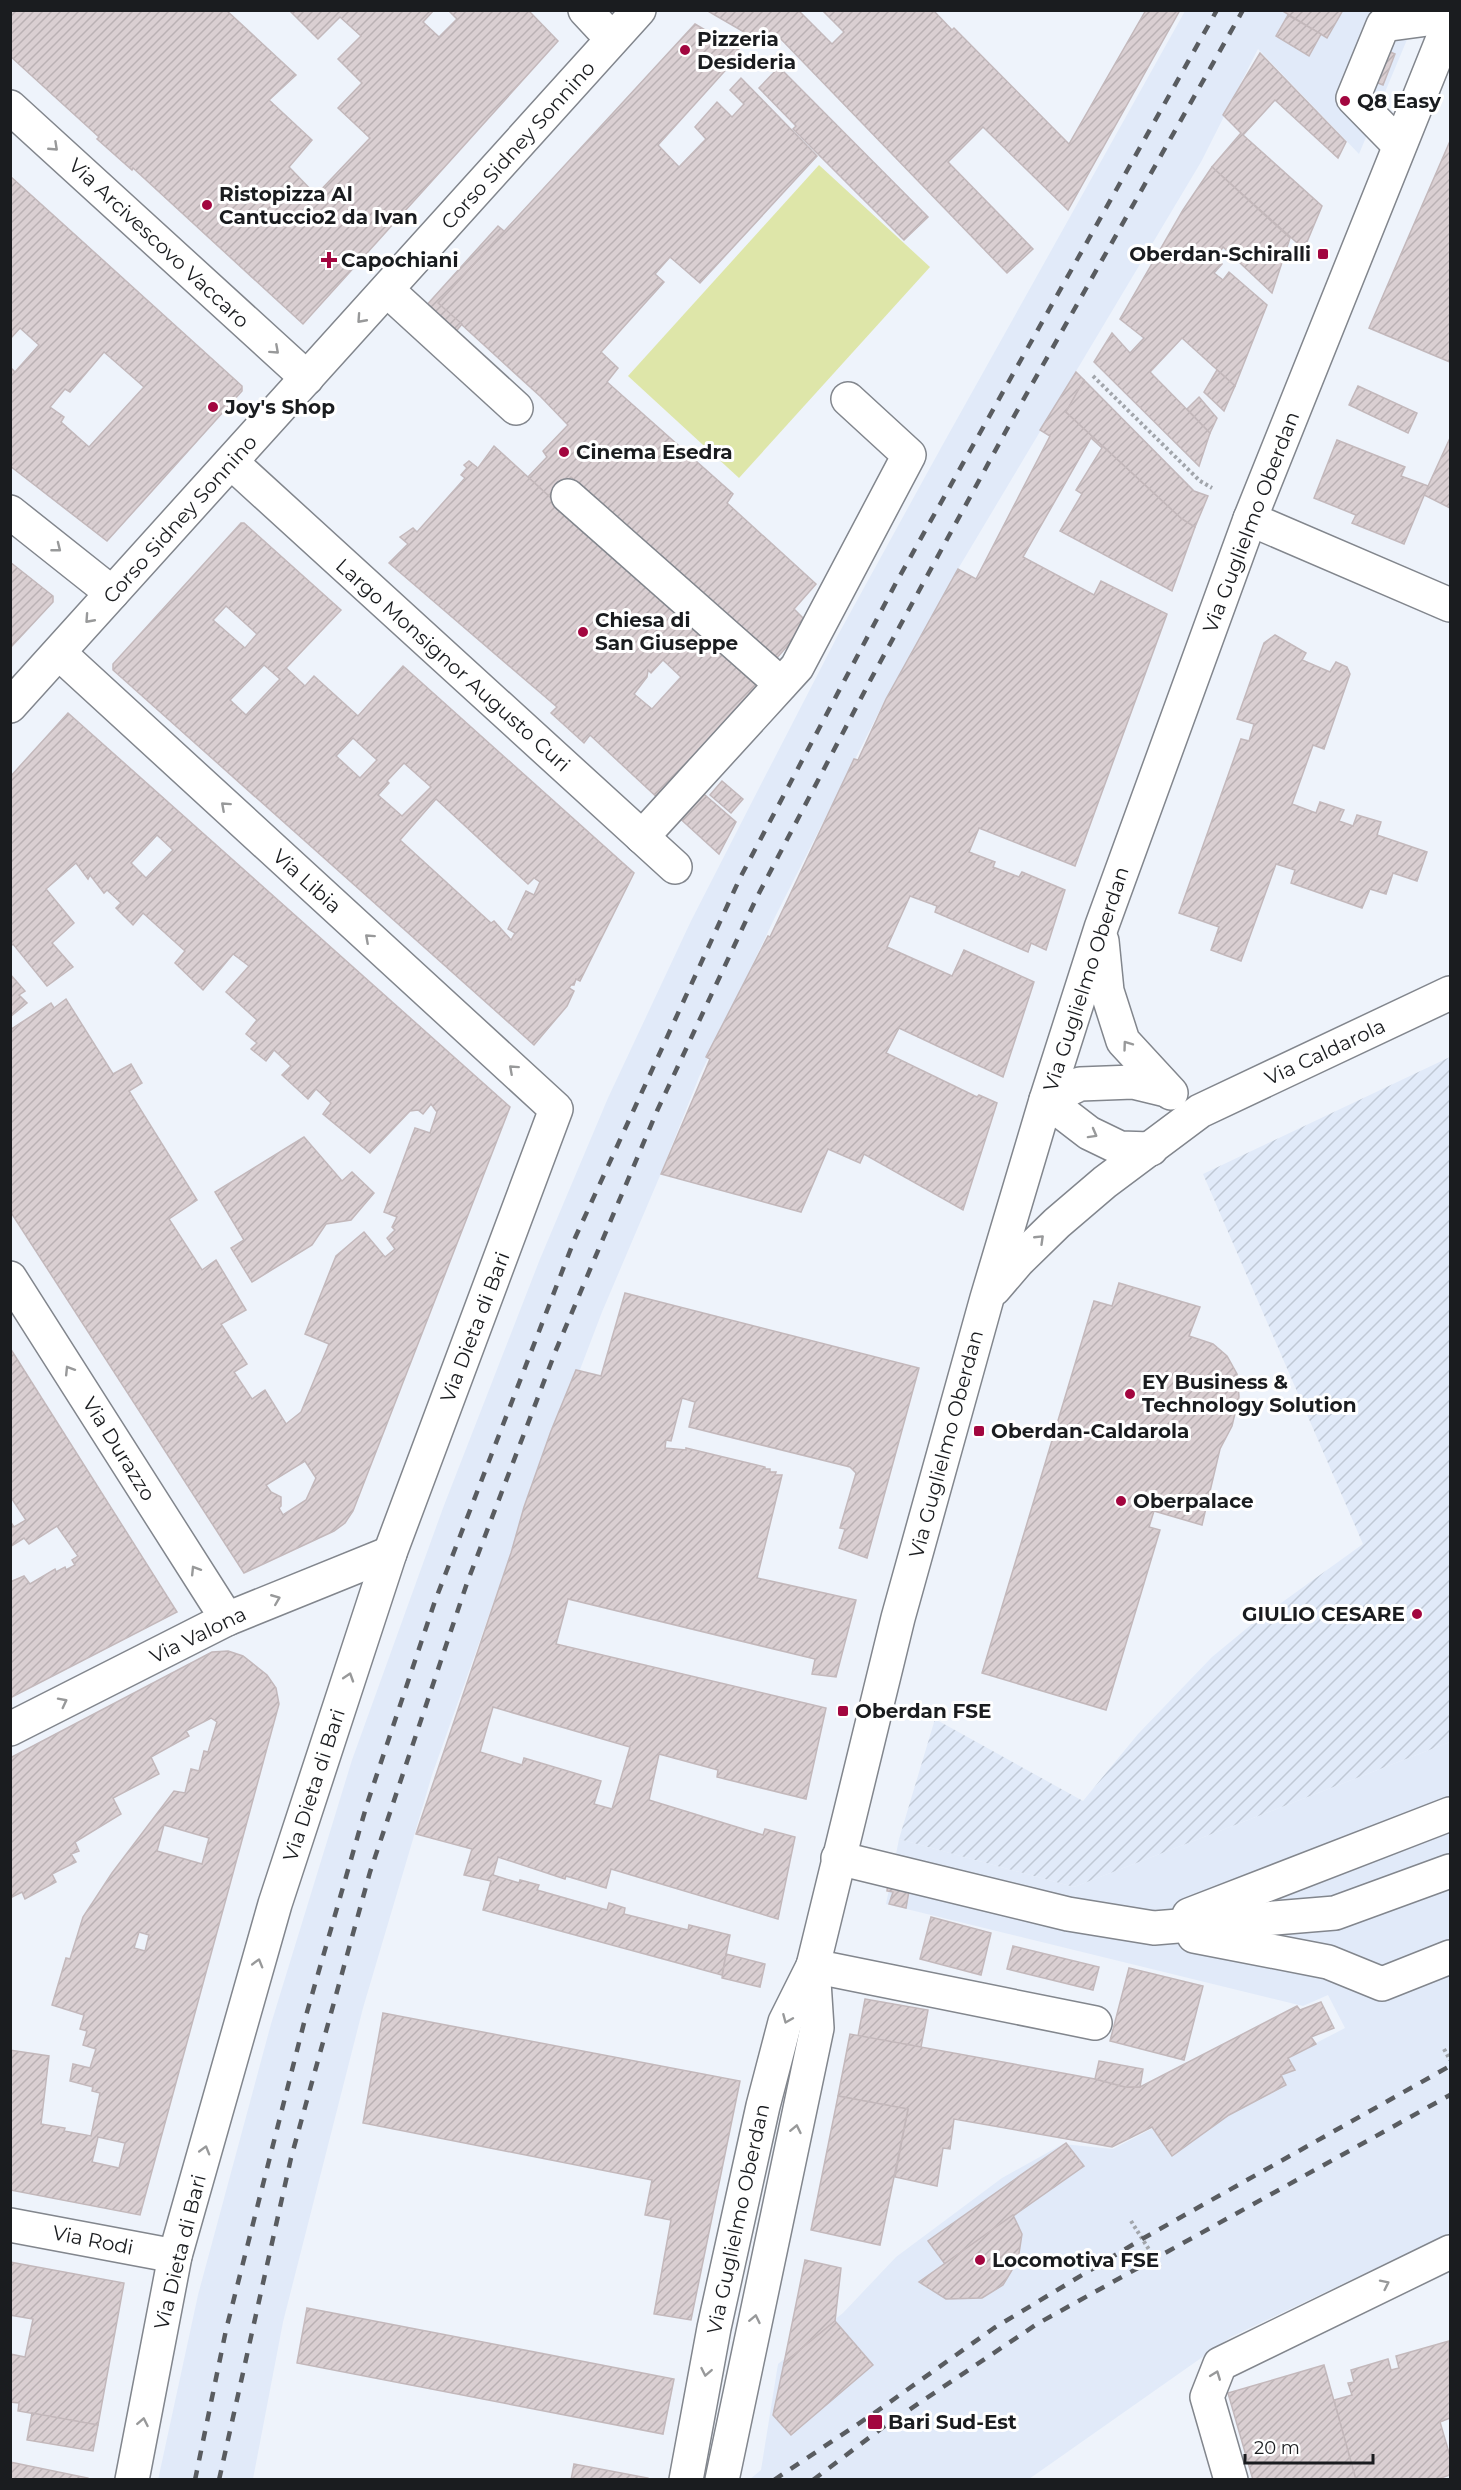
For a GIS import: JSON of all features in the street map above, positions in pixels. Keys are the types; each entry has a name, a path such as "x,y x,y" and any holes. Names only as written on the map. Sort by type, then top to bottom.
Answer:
{"street":[{"path":"585,10 612,39"},
{"name":"Corso Sidney Sonnino","path":"10,706 639,10"},
{"path":"1399,144 1353,98 1383,25 1450,16"},
{"name":"Via Guglielmo Oberdan","path":"686,2480 714,2328 784,2022 813,1966 898,1618 987,1298 1046,1100 1101,928 1250,519 1450,21"},
{"name":"Via Arcivescovo Vaccaro","path":"10,107 307,378"},
{"path":"387,290 516,408"},
{"path":"642,837 797,667 909,455 848,399"},
{"name":"Largo Monsignor Augusto Curi","path":"231,462 675,867"},
{"path":"568,496 781,684"},
{"path":"10,512 112,593"},
{"path":"1250,519 1450,605"},
{"name":"Via Libia","path":"59,653 556,1109"},
{"path":"1101,928 1107,991 1123,1041 1166,1090 1200,1111"},
{"name":"Via Caldarola","path":"987,1298 1018,1261 1057,1223 1105,1182 1200,1111 1450,993"},
{"path":"1151,1149 1120,1148 1089,1133 1046,1100 1080,1084 1133,1082 1166,1090"},
{"name":"Via Dieta di Bari","path":"132,2480 175,2256 275,1904 390,1553 556,1109"},
{"name":"Via Durazzo","path":"10,1278 227,1620"},
{"name":"Via Valona","path":"10,1729 227,1620 390,1553"},
{"path":"1154,1928 1450,1814"},
{"path":"838,1858 1068,1914 1154,1928 1328,1962 1382,1984 1450,1957"},
{"path":"1154,1928 1335,1913 1450,1871"},
{"path":"813,1966 1095,2023"},
{"name":"Via Guglielmo Oberdan","path":"722,2480 818,2028 813,1966"},
{"name":"Via Rodi","path":"10,2225 175,2256"},
{"path":"1231,2480 1207,2397 1220,2364 1450,2252"}],"path":[{"path":"1093,376 1200,481 1212,488"},
{"path":"1444,2049 1450,2060"},
{"path":"1131,2222 1160,2267"}],"shaded area":[{"path":"1185,11 1419,11 1359,154 1258,49 1201,162 958,569 884,702 776,915 699,1077 602,1312 526,1511 432,1775 363,2008 283,2322 253,2479 158,2480 198,2295 271,2024 352,1760 443,1508 540,1259 608,1098 691,921 838,635"},
{"path":"1450,1057 1450,1742 1074,1887 899,1839 935,1719 1083,1801 1138,1734 1212,1657 1252,1624 1363,1544 1203,1174"},
{"path":"1450,1742 1450,2233 1231,2337 1029,2479 749,2480 761,2470 778,2364 843,2313 896,2257 1002,2178 1063,2144 1113,2149 1345,2028 1328,1995 1303,2006 886,1904 899,1839 1074,1887"}],"green space":[{"path":"819,165 930,267 739,478 628,376"}],"building":[{"path":"10,10 226,10 296,75 269,100 312,140 289,167 316,195 370,138 338,108 362,83 338,59 361,36 340,17 318,39 289,10 434,10 423,22 439,37 457,19 448,10 528,10 558,41 303,324 133,168 132,170 97,139 99,137 10,56"},
{"path":"706,10 798,10 832,44 844,32 822,10 933,10 952,30 954,28 1069,144 1146,10 1180,10 1068,210 983,127 948,162 1033,249 1007,273 779,37 756,39"},
{"path":"1281,10 1343,10 1327,38"},
{"path":"1288,15 1321,34 1309,56 1276,36"},
{"path":"695,24 742,52 658,145 679,167 706,139 695,127 717,102 732,117 744,104 730,90 741,78 817,156 700,283 670,257 655,274 664,282 601,352 618,368 607,382 733,494 727,503 816,584 794,609 808,623 775,660 571,477 551,498 528,477 547,457 543,451 568,425 541,397 438,303"},
{"path":"1363,41 1395,54 1383,85 1350,72"},
{"path":"1260,53 1346,142 1338,158 1275,100 1243,135 1322,206 1304,249 1212,167 1241,133 1223,115"},
{"path":"779,67 928,217 904,240 793,129 796,126 759,88"},
{"path":"1450,141 1450,362 1369,328"},
{"path":"1212,167 1290,238 1272,293 1223,247 1216,258 1222,264 1214,273 1223,280 1229,272 1267,305 1235,386 1182,338 1150,372 1210,433 1199,466 1094,362 1112,333 1130,353 1144,338 1120,319 1183,210"},
{"path":"10,176 242,386 242,391 107,541 10,466 10,367 15,372 39,345 20,328 10,339","holes":["104,352 144,387 89,447 61,422 64,417 50,407 65,389 70,392"]},
{"path":"498,226 504,231 438,303 462,324 454,334 425,307"},
{"path":"1217,370 1235,386 1224,411 1204,392"},
{"path":"1076,372 1084,380 1066,412 1182,519 1195,527 1172,591 1060,531 1082,494 1076,490 1102,448 1091,438 1023,557 1094,595 1101,581 1167,614 1075,866 979,828 969,852 995,862 993,867 1019,877 1022,872 1065,890 1046,950 1031,943 1028,952 935,912 937,906 910,896 887,947 952,976 964,950 1034,982 1003,1077 899,1028 886,1053 977,1097 979,1095 997,1103 963,1210 864,1154 860,1163 828,1149 801,1212 661,1174 710,1059 706,1057 768,936 770,937 854,759 858,760 886,699 958,569 976,579 1050,436 1040,430"},
{"path":"1084,380 1194,491 1208,496 1195,527 1182,519 1066,412"},
{"path":"1358,386 1417,413 1408,433 1349,405"},
{"path":"1199,397 1217,418 1210,433 1187,409"},
{"path":"1450,438 1450,508 1424,495"},
{"path":"1337,440 1405,467 1401,476 1428,486 1404,544 1352,523 1356,515 1314,498"},
{"name":"Chiesa di San Giuseppe","path":"494,446 761,690 662,802 590,735 584,743 551,713 557,707 389,563 408,544 400,537 413,528 417,532 465,478 461,475 467,468 464,465 469,461 478,468","holes":["663,660 681,677 652,709 634,694 647,677 648,670 651,673"]},
{"path":"241,523 244,523 341,610 286,668 305,686 314,676 358,716 403,666 634,873 580,981 576,979 574,985 569,988 574,991 567,1006 534,1045 113,670 113,664","holes":["226,606 257,634 245,648 213,620","264,665 280,679 246,715 230,700","353,738 377,760 360,778 336,756","404,763 431,787 402,816 378,795 389,783 387,781","436,799 528,884 534,878 540,882 534,895 526,891 508,929 515,933 511,940 494,921 491,923 400,840"]},
{"path":"10,562 53,596 53,602 10,648"},
{"path":"1275,635 1306,653 1302,660 1330,672 1336,662 1347,667 1350,674 1324,749 1313,745 1292,804 1316,813 1320,802 1344,810 1339,821 1353,826 1357,815 1381,822 1377,835 1427,852 1417,881 1393,873 1386,894 1370,889 1362,908 1291,883 1295,870 1276,864 1241,961 1211,950 1219,927 1179,913 1241,739 1249,741 1254,724 1237,719 1264,643"},
{"path":"68,713 510,1107 353,1511 345,1523 334,1531 244,1573 10,1211 10,1030 51,1003 54,1008 66,999 113,1074 131,1064 142,1083 129,1091 197,1200 169,1219 202,1270 216,1260 246,1310 221,1324 247,1364 234,1372 252,1399 265,1390 286,1424 301,1412 329,1344 305,1334 336,1256 364,1232 385,1257 395,1249 387,1238 395,1230 392,1227 397,1217 384,1212 415,1128 430,1133 437,1112 431,1104 423,1114 418,1110 410,1111 370,1153 323,1114 331,1103 316,1089 308,1099 282,1075 291,1066 274,1050 266,1061 251,1049 257,1043 246,1034 257,1020 226,992 249,966 233,954 203,990 175,963 185,951 143,913 133,925 116,908 121,903 107,890 104,893 90,875 88,879 76,863 46,889 74,923 52,943 73,967 47,986 13,944 10,947 10,777","holes":["157,835 173,850 146,878 131,863","305,1461 316,1478 306,1500 283,1515 279,1508 281,1497 271,1492 266,1485"]},
{"path":"722,781 743,799 731,813 710,795"},
{"path":"698,789 736,822 719,854 675,814"},
{"path":"10,974 25,991 19,995 27,1003 10,1017"},
{"path":"304,1137 342,1181 352,1172 374,1193 351,1220 326,1224 312,1245 252,1282 231,1248 244,1240 215,1192"},
{"name":"Oberpalace","path":"1119,1283 1200,1307 1189,1336 1213,1344 1227,1356 1237,1374 1239,1397 1232,1426 1220,1449 1202,1525 1154,1511 1149,1527 1160,1530 1106,1710 982,1673 1094,1301 1112,1306"},
{"path":"625,1293 919,1368 867,1558 839,1548 845,1529 840,1528 856,1473 850,1467 689,1427 695,1402 682,1398 671,1441 666,1440 665,1448 686,1450 686,1448 765,1467 765,1469 770,1469 770,1472 776,1472 775,1475 782,1475 757,1578 856,1600 836,1677 812,1674 815,1659 568,1599 556,1644 826,1708 806,1799 717,1777 718,1770 659,1754 649,1800 763,1835 765,1829 795,1837 778,1919 611,1869 606,1888 566,1876 565,1879 498,1857 493,1875 519,1883 520,1880 539,1885 537,1890 607,1910 609,1903 625,1908 624,1914 688,1930 689,1925 730,1935 722,1975 483,1910 491,1881 464,1875 472,1849 416,1834 551,1431 576,1370 601,1376","holes":["493,1707 630,1747 612,1809 594,1804 601,1781 524,1758 522,1765 480,1752"]},
{"path":"10,1348 177,1612 10,1698 10,1582 24,1576 30,1584 55,1569 56,1572 65,1567 66,1570 75,1565 72,1560 78,1556 57,1526 29,1544 24,1538 10,1547 10,1521 14,1527 26,1520 10,1496"},
{"path":"228,1651 243,1656 267,1675 276,1688 279,1704 140,2215 10,2190 10,2050 49,2056 41,2124 91,2136 100,2093 92,2091 93,2087 70,2081 73,2064 90,2068 96,2049 83,2045 87,2031 80,2029 84,2015 52,2005 66,1958 70,1959 83,1917 112,1873 174,1791 185,1793 191,1769 199,1771 204,1751 208,1752 217,1722 211,1718 186,1731 189,1736 151,1757 159,1774 113,1798 121,1814 75,1842 79,1851 71,1854 76,1862 52,1874 56,1882 25,1899 22,1892 10,1898 10,1758 212,1652","holes":["164,1825 209,1838 202,1864 157,1851","139,1932 149,1935 145,1951 134,1948","98,2137 125,2143 119,2168 92,2162"]},
{"path":"888,1883 909,1891 906,1908 889,1904 893,1892 887,1891"},
{"path":"931,1917 991,1933 981,1975 920,1959"},
{"path":"1013,1946 1099,1967 1093,1990 1007,1969"},
{"path":"726,1954 765,1964 760,1987 722,1978"},
{"path":"1129,1968 1203,1986 1184,2060 1110,2041"},
{"path":"865,1999 928,2010 921,2047 858,2036"},
{"path":"1321,2002 1334,2028 1311,2037 1316,2044 1288,2058 1295,2070 1281,2075 1286,2085 1229,2115 1172,2156 1152,2127 1112,2147 954,2119 950,2149 943,2148 937,2186 895,2177 908,2109 838,2096 850,2034 1095,2079 1125,2087 1140,2087 1297,2006 1300,2010"},
{"path":"383,2013 740,2081 691,2320 654,2314 671,2220 645,2215 652,2180 363,2123"},
{"path":"1099,2061 1143,2069 1140,2087 1125,2087 1095,2079"},
{"path":"838,2096 908,2109 880,2245 811,2230"},
{"path":"1066,2143 1084,2166 945,2264 928,2241"},
{"path":"1013,2215 1022,2234 1018,2260 1003,2285 982,2298 946,2299 919,2282"},
{"path":"805,2260 841,2268 835,2321 784,2363"},
{"path":"10,2262 124,2283 98,2425 18,2411 19,2403 10,2402 10,2354 25,2357 33,2319 10,2315"},
{"path":"307,2308 674,2379 663,2434 297,2363"},
{"path":"835,2321 873,2365 791,2435 773,2415 784,2363"},
{"path":"1449,2341 1450,2418 1440,2422 1450,2456 1450,2475 1435,2480 1356,2480 1334,2400 1352,2395 1348,2383 1354,2382 1351,2370 1388,2359 1391,2370 1399,2368 1396,2356"},
{"path":"1324,2365 1356,2480 1253,2480 1228,2393"},
{"path":"32,2413 98,2425 93,2451 27,2440"},
{"path":"10,2462 88,2478 88,2480 10,2480"},
{"path":"574,2464 648,2478 648,2480 571,2480"}],"railway":[{"path":"195,2480 226,2330 305,2019 367,1804 435,1601 575,1238 740,878 897,581 1217,10"},
{"path":"219,2480 291,2158 370,1872 467,1583 556,1350 657,1111 757,897 871,679 1013,418 1243,10"},
{"path":"774,2480 873,2414 994,2328 1142,2239 1450,2066"},
{"path":"813,2480 882,2428 1037,2324 1450,2095"}],"place":[{"name":"Pizzeria Desideria","path":"685,50"},
{"name":"Q8 Easy","path":"1345,101"},
{"name":"Ristopizza Al Cantuccio2 da Ivan","path":"207,205"},
{"name":"Oberdan-Schiralli","path":"1323,254"},
{"name":"Capochiani","path":"329,260"},
{"name":"Joy's Shop","path":"213,407"},
{"name":"Cinema Esedra","path":"564,452"},
{"name":"Chiesa di San Giuseppe","path":"583,632"},
{"name":"EY Business & Technology Solution","path":"1130,1394"},
{"name":"Oberdan-Caldarola","path":"979,1431"},
{"name":"Oberpalace","path":"1121,1501"},
{"name":"GIULIO CESARE","path":"1417,1614"},
{"name":"Oberdan FSE","path":"843,1711"},
{"name":"Locomotiva FSE","path":"980,2260"},
{"name":"Bari Sud-Est","path":"875,2422"}]}
